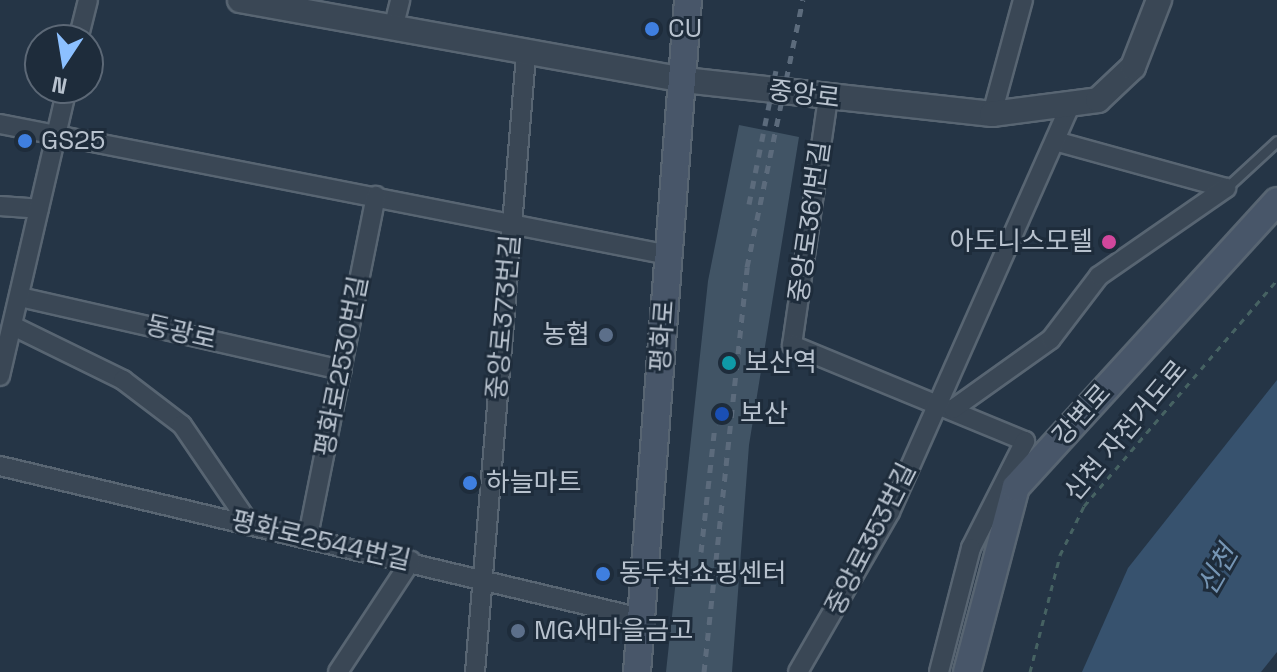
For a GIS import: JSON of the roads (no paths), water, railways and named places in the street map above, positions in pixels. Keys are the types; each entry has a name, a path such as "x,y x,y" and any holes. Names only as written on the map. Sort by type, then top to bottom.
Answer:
{"main road":[{"name":"평화로","path":"637,672 688,0"},
{"name":"강변로","path":"967,672 1016,487 1277,201"}],"street":[{"path":"82,24 88,0"},
{"name":"중앙로","path":"240,0 526,55 684,80 992,114 1069,108 1098,100 1133,67 1159,0"},
{"path":"393,29 400,0"},
{"path":"992,114 1023,0"},
{"name":"중앙로373번길","path":"475,672 526,55"},
{"name":"중앙로361번길","path":"828,98 792,345 945,406"},
{"path":"0,376 63,104"},
{"name":"중앙로353번길","path":"798,672 890,512 945,406 1069,108"},
{"path":"0,124 512,221 669,255"},
{"path":"1055,141 1226,188"},
{"path":"945,406 1051,339 1099,276 1226,188"},
{"name":"평화로2530번길","path":"308,536 376,196"},
{"path":"0,206 39,209"},
{"name":"동광로","path":"20,297 342,370"},
{"path":"13,326 123,380 182,425 251,526"},
{"path":"939,672 971,548 1025,441 945,406"},
{"name":"평화로2544번길","path":"0,466 251,526 308,536 641,618"},
{"path":"338,672 411,561"}],"lane":[{"path":"1226,188 1277,141"}],"water":[{"name":"신천","path":"1277,380 1277,652 1261,672 1082,672 1128,568"}],"railway":[{"path":"704,672 747,267 803,0"},
{"path":"749,204 776,70"},
{"path":"701,552 715,425"}],"place":[{"name":"CU","path":"652,29"},
{"name":"GS25","path":"25,141"},
{"name":"아도니스모텔","path":"1109,242"},
{"name":"농협","path":"606,335"},
{"name":"보산역","path":"729,363"},
{"name":"보산","path":"722,414"},
{"name":"하늘마트","path":"470,483"},
{"name":"동두천쇼핑센터","path":"603,574"},
{"name":"MG새마을금고","path":"518,631"}]}
